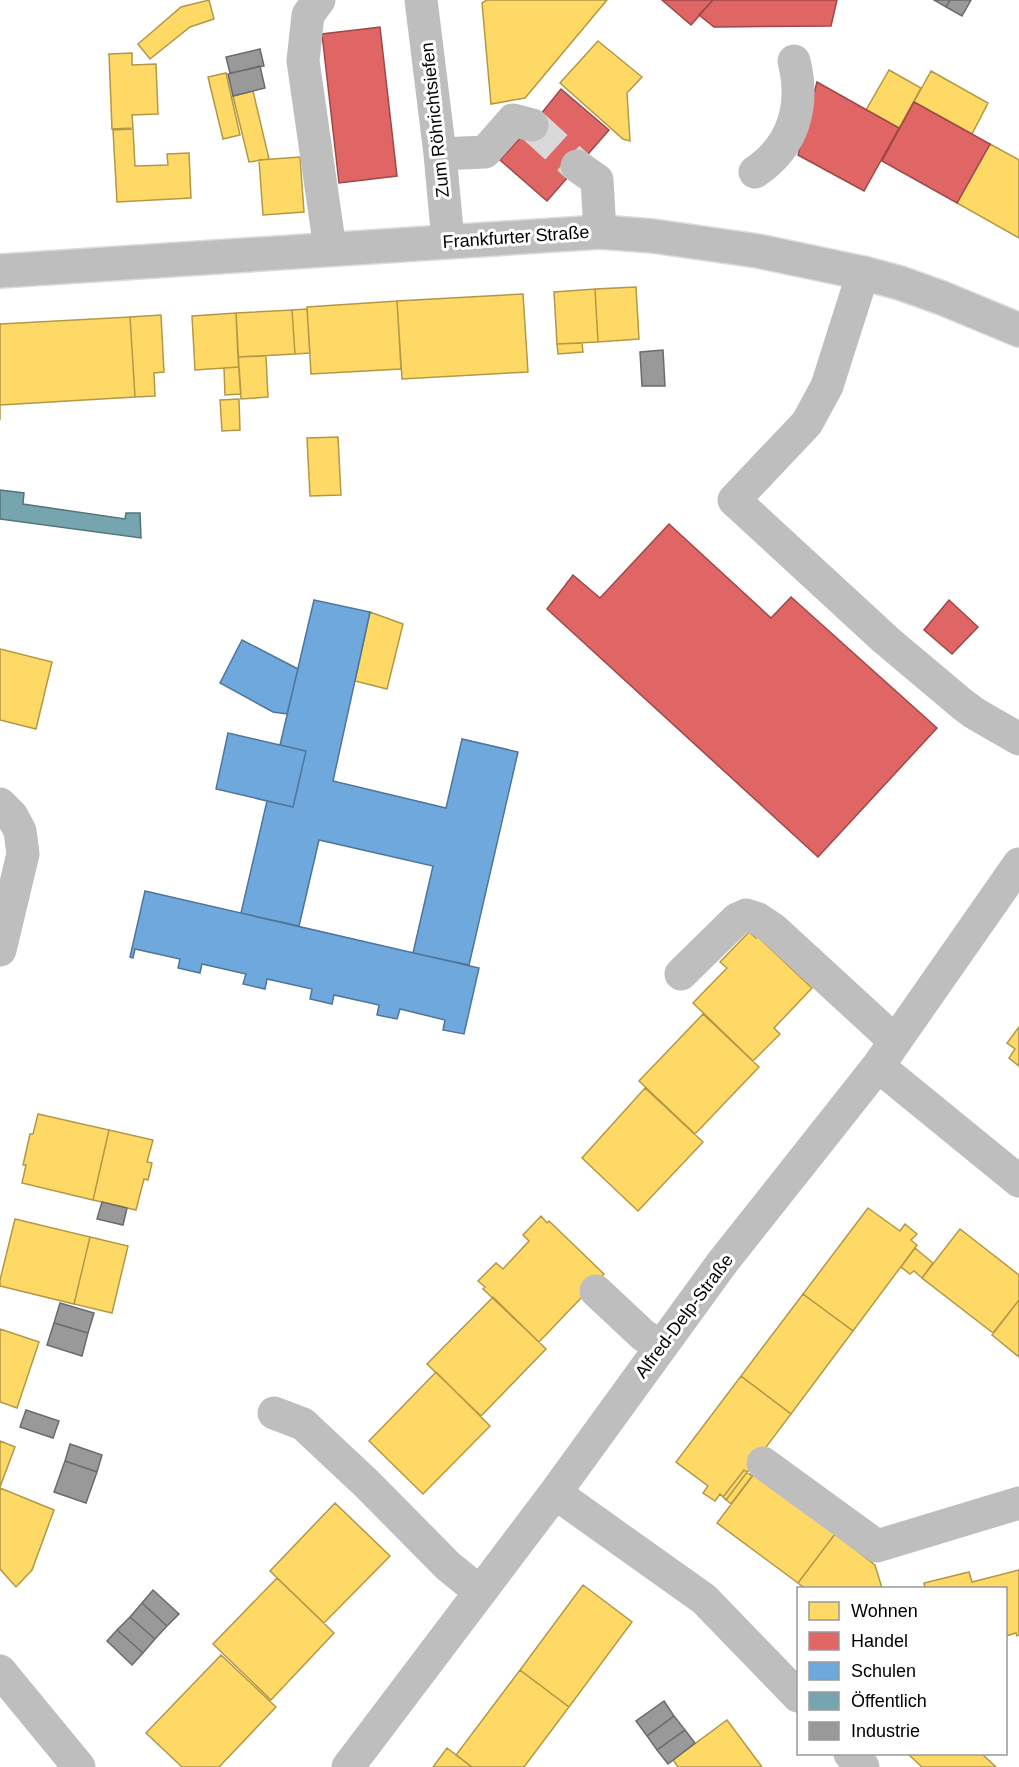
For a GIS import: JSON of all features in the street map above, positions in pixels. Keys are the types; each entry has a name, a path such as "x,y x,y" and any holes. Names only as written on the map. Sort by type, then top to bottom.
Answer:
{"street":[{"path":"319,0 308,15 303,61 330,249"},
{"name":"Zum Röhrichtsiefen","path":"422,0 448,241"},
{"path":"755,172 778,153 792,127 799,97 794,61"},
{"path":"440,154 485,152 513,120 532,125"},
{"path":"578,166 597,180 600,232"},
{"name":"Frankfurter Straße","path":"0,271 600,232 653,236 758,251 863,273 942,298 1019,330"},
{"path":"863,273 827,386 807,423 734,500 886,640 962,704 1019,739"},
{"path":"0,804 12,816 20,831 22,854 0,950"},
{"name":"Alfred-Delp-Straße","path":"348,1767 555,1493 722,1263 886,1054 1019,864"},
{"path":"681,974 737,919 746,915 758,919 773,929 886,1054 1019,1181"},
{"path":"596,1291 643,1335 661,1347"},
{"path":"274,1413 303,1424 367,1484 448,1566 480,1592"},
{"path":"763,1463 877,1546 1019,1503"},
{"path":"555,1493 704,1599 797,1695"},
{"path":"0,1671 79,1767"},
{"path":"851,1755 863,1767"}],"building: Wohnen":[{"path":"209,0 214,19 190,27 150,59 138,44 181,7"},
{"path":"487,0 607,0 525,98 491,104 482,3"},
{"path":"598,41 642,77 627,93 630,141 623,139 560,83"},
{"path":"132,53 132,65 156,64 158,114 132,115 133,128 112,129 109,54"},
{"path":"889,70 921,88 899,128 866,110"},
{"path":"931,71 988,103 972,134 914,102"},
{"path":"226,73 240,135 223,139 208,77"},
{"path":"253,91 269,159 249,162 233,96"},
{"path":"133,129 135,166 168,165 167,154 189,153 191,198 117,202 113,130"},
{"path":"990,144 1019,160 1019,238 957,203"},
{"path":"300,157 304,212 263,215 259,160"},
{"path":"636,287 639,339 598,342 595,289"},
{"path":"595,289 598,342 557,344 554,292"},
{"path":"523,294 528,372 402,379 397,301"},
{"path":"397,301 401,369 311,374 307,307"},
{"path":"307,309 310,353 295,354 292,310"},
{"path":"292,310 295,354 238,357 236,313"},
{"path":"236,313 239,367 195,370 192,316"},
{"path":"161,315 164,372 154,373 155,396 135,397 130,317"},
{"path":"130,317 135,397 0,405 0,324"},
{"path":"582,343 583,352 558,354 557,344"},
{"path":"266,356 268,397 241,399 238,357"},
{"path":"239,367 241,394 225,395 224,368"},
{"path":"239,399 240,430 222,431 220,400"},
{"path":"338,437 341,495 310,496 307,438"},
{"path":"370,612 403,624 387,689 355,681"},
{"path":"0,649 52,662 36,729 0,720"},
{"path":"749,932 756,938 757,936 812,988 774,1028 780,1034 753,1061 693,1003 727,968 720,962"},
{"path":"703,1014 759,1067 695,1134 639,1081"},
{"path":"1019,1027 1019,1066 1009,1058 1015,1049 1007,1043"},
{"path":"645,1088 703,1142 638,1211 582,1158"},
{"path":"38,1114 109,1130 93,1200 22,1183 26,1165 23,1165 30,1134 33,1134"},
{"path":"109,1130 153,1140 147,1162 152,1163 148,1180 144,1179 136,1210 93,1200"},
{"path":"868,1208 900,1231 905,1224 917,1234 911,1240 917,1245 853,1331 803,1294"},
{"path":"541,1216 604,1274 539,1342 483,1289 485,1287 478,1281 496,1263 503,1269 529,1241 523,1235"},
{"path":"15,1219 90,1237 74,1304 0,1286"},
{"path":"960,1229 1019,1275 1019,1300 993,1333 922,1278"},
{"path":"90,1237 128,1246 112,1313 74,1304"},
{"path":"915,1248 933,1263 922,1278 914,1271 910,1274 901,1267"},
{"path":"803,1294 853,1331 791,1414 741,1376"},
{"path":"493,1297 546,1349 481,1416 427,1364"},
{"path":"1019,1300 1019,1357 992,1335"},
{"path":"0,1329 39,1342 17,1408 0,1402"},
{"path":"436,1372 490,1426 423,1494 369,1441"},
{"path":"741,1376 791,1414 726,1500 720,1494 715,1501 703,1493 708,1486 676,1462"},
{"path":"0,1441 15,1447 0,1487"},
{"path":"744,1470 752,1476 731,1504 723,1497"},
{"path":"754,1474 835,1534 798,1583 717,1523"},
{"path":"0,1488 54,1510 32,1570 16,1587 0,1569"},
{"path":"335,1503 390,1556 324,1623 270,1571"},
{"path":"835,1534 875,1565 882,1587 804,1587 798,1583"},
{"path":"1019,1570 1019,1635 1017,1636 1016,1633 1007,1636 1007,1587 925,1587 924,1583 969,1572 972,1582"},
{"path":"277,1578 334,1633 271,1700 213,1644"},
{"path":"583,1585 632,1622 569,1707 520,1670"},
{"path":"221,1655 276,1707 219,1767 182,1767 146,1733"},
{"path":"520,1670 569,1707 524,1767 472,1767 456,1755"},
{"path":"727,1720 762,1767 678,1767 673,1760"},
{"path":"447,1748 459,1757 472,1767 433,1767"},
{"path":"909,1755 983,1755 996,1767 922,1767"}],"building: Handel":[{"path":"662,0 713,0 691,25"},
{"path":"713,0 837,0 831,26 714,27 699,15"},
{"path":"380,27 397,176 339,183 322,34"},
{"path":"817,82 899,128 864,191 798,155"},
{"path":"561,89 609,130 547,201 500,160"},
{"path":"914,102 990,144 957,203 882,161"},
{"path":"669,524 771,618 791,597 937,728 818,857 547,609 573,575 600,598"},
{"path":"949,600 978,627 952,654 924,630"}],"building: Schulen":[{"path":"314,600 370,612 333,781 446,808 462,739 518,752 469,965 413,953 433,866 319,840 299,926 241,913 267,801 293,807 306,751 280,745"},
{"path":"242,640 298,669 287,714 273,712 220,683"},
{"path":"228,733 306,751 293,807 216,789"},
{"path":"145,891 479,968 464,1034 443,1030 445,1020 400,1009 397,1019 377,1015 379,1005 334,995 332,1004 310,999 312,989 267,979 265,989 243,984 246,974 202,964 200,973 178,968 180,959 135,949 133,958 130,957"}],"building: Öffentlich":[{"path":"0,490 24,493 23,504 125,519 126,513 140,513 141,538 0,519"}],"building: Industrie":[{"path":"934,0 950,0 946,7"},
{"path":"950,0 971,0 962,16 946,7"},
{"path":"260,49 264,66 230,73 226,57"},
{"path":"260,66 265,88 233,96 228,74"},
{"path":"663,350 665,386 642,386 640,352"},
{"path":"102,1202 127,1208 123,1225 97,1219"},
{"path":"60,1303 94,1313 88,1333 54,1323"},
{"path":"54,1323 88,1333 82,1356 47,1345"},
{"path":"26,1410 59,1421 53,1438 20,1427"},
{"path":"70,1444 102,1455 97,1472 65,1461"},
{"path":"65,1461 97,1472 86,1503 54,1492"},
{"path":"153,1590 179,1614 167,1626 142,1603"},
{"path":"142,1603 167,1626 155,1639 130,1617"},
{"path":"130,1617 155,1639 143,1653 117,1630"},
{"path":"117,1630 143,1653 132,1665 107,1641"},
{"path":"664,1701 674,1716 647,1736 636,1721"},
{"path":"674,1716 685,1730 657,1750 647,1736"},
{"path":"685,1730 695,1743 668,1764 657,1750"}],"tunnel":[{"path":"532,125 577,166"}]}
